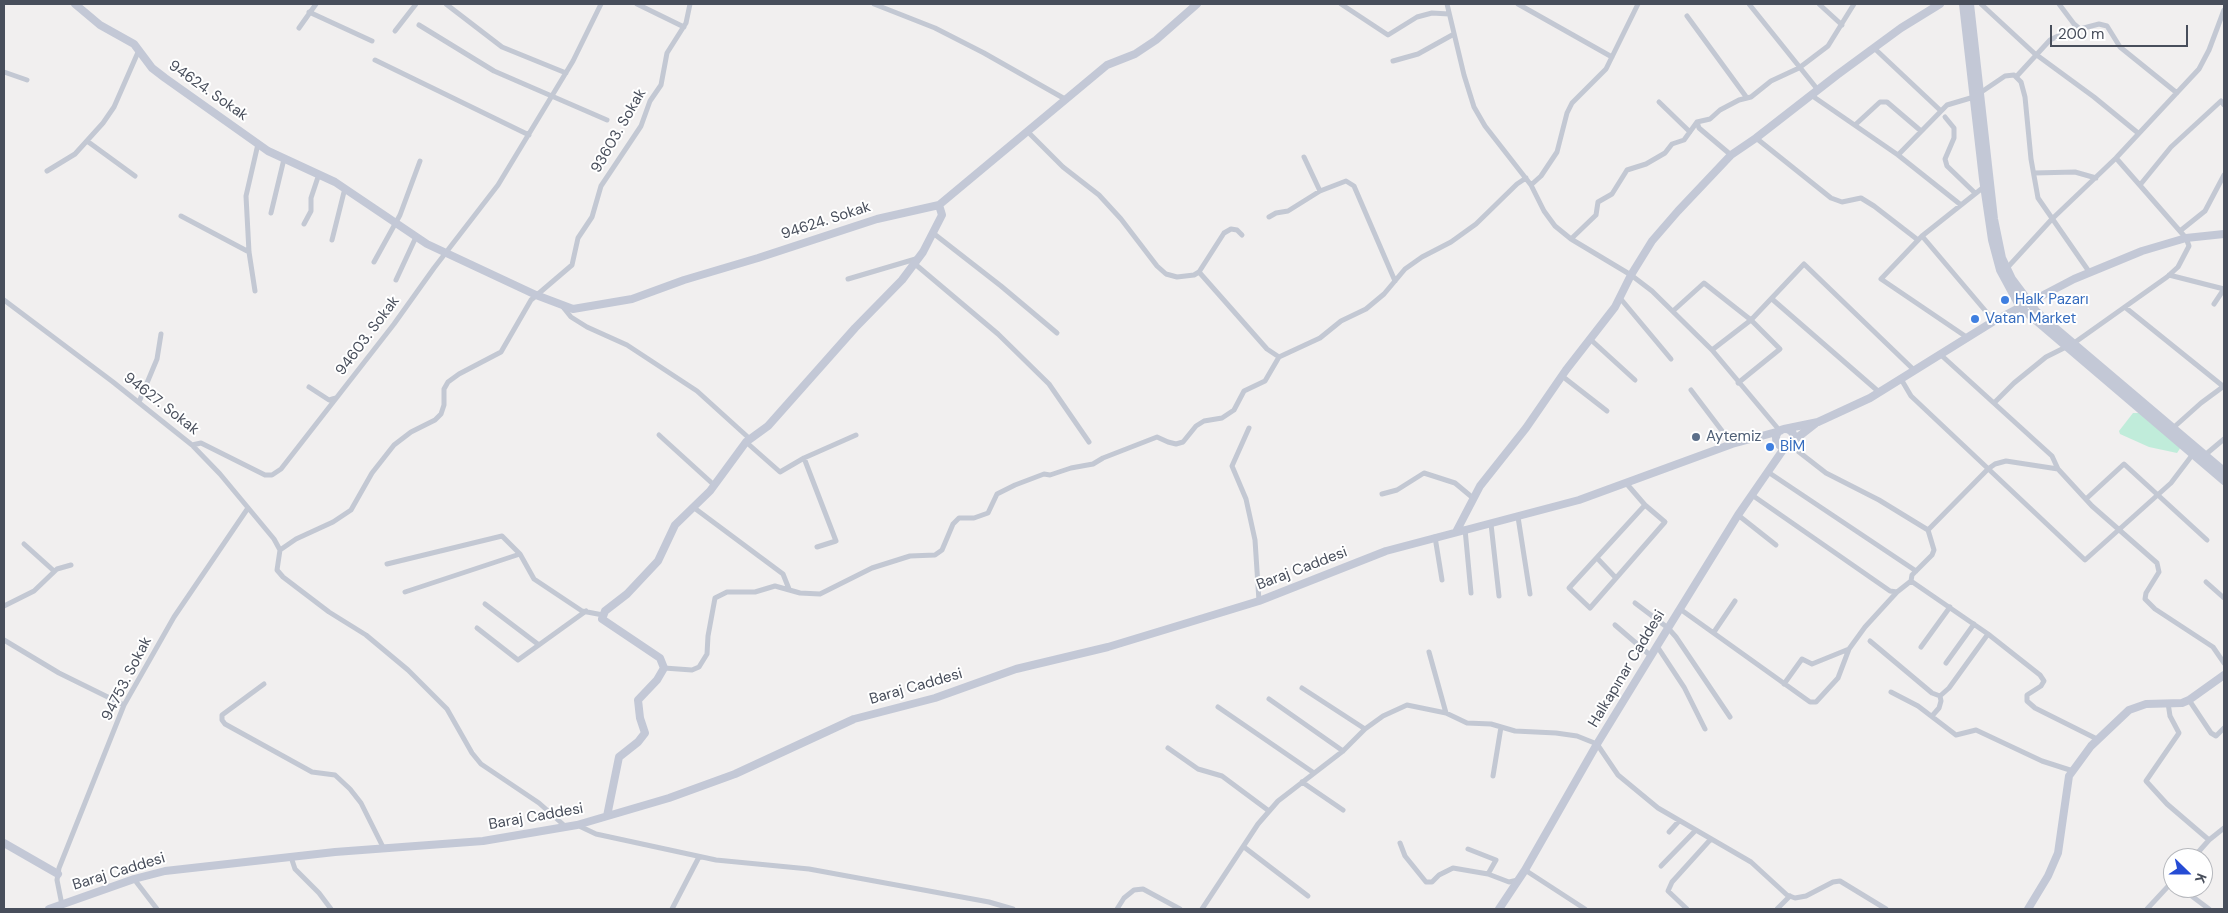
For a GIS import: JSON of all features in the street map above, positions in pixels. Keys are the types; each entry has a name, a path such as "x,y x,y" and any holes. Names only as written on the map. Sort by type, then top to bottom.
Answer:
{"main road":[{"name":"94624. Sokak","path":"74,4 100,25 134,44 146,61 158,73 258,144 284,159 320,174 345,188 416,237 445,253 563,307 573,309 632,299 684,280 877,219 939,205 1108,65 1135,54 1156,40 1192,5"},
{"path":"1456,532 1480,486 1526,428 1620,298 1631,275 1652,242 1732,155 1874,48 1940,4"},
{"path":"1963,4 1977,95"},
{"path":"1970,4 1992,240 2000,270 2020,308 2071,345 2224,471"},
{"path":"1987,183 2002,258 2012,279 2036,311 2071,345 2224,481"},
{"path":"607,816 619,757 638,742 645,733 640,718 638,700 657,680 664,668 660,658 602,619 605,611 627,594 658,561 675,525 714,485 748,440 768,426 855,328 902,280 917,261 942,215 939,205"},
{"path":"1818,422 1879,392 1994,321 2090,273 2142,251 2186,238 2224,234"},
{"name":"Baraj Caddesi","path":"49,909 152,873 181,868 483,840 577,825 669,798 735,774 854,719 935,698 1021,668 1135,639 1259,600 1386,551 1579,500 1732,444 1818,422"},
{"name":"Halkapınar Caddesi","path":"1499,909 1519,880 1597,744 1738,515 1789,444 1818,422"},
{"path":"1782,430 1791,432 1789,444 1777,442 1776,437 1782,430"},
{"path":"2028,909 2048,876 2058,853 2069,776 2097,739 2129,710 2146,704 2182,703 2189,700 2224,674"},
{"path":"4,844 58,874"}],"street":[{"path":"299,28 316,4"},
{"path":"395,31 416,4"},
{"path":"446,4 502,47 566,73"},
{"name":"94603. Sokak","path":"192,445 201,443 260,473 272,475 286,464 498,185 566,73 601,4"},
{"path":"637,4 684,28"},
{"name":"93603. Sokak","path":"280,550 296,539 326,526 351,510 372,473 394,444 411,432 435,420 441,414 444,405 444,389 448,382 459,374 501,352 527,304 568,269 574,261 578,238 592,217 601,186 641,126 650,101 663,82 667,53 684,28 690,4"},
{"path":"874,4 935,28 984,53 1065,100"},
{"path":"1341,4 1388,34 1417,17 1432,13 1449,14"},
{"path":"1447,4 1474,107 1485,126 1531,185 1544,211 1555,226 1571,239 1631,275 1673,311 1712,350 1738,383 1782,430"},
{"path":"1518,4 1612,57"},
{"path":"1531,185 1541,176 1557,152 1567,113 1572,104 1601,75 1638,4"},
{"path":"1749,4 1800,68 1814,93 1898,155 1961,205"},
{"path":"1819,4 1842,25"},
{"path":"1571,239 1596,215 1598,202 1612,194 1627,170 1646,164 1665,154 1672,144 1684,140 1697,122 1710,119 1720,110 1752,97 1771,80 1800,68 1828,46 1854,4"},
{"path":"1981,4 2035,55 2094,97 2138,133"},
{"path":"2059,4 2076,27 2080,29 2099,24 2107,26 2120,47 2177,93"},
{"path":"2007,268 2052,219 2116,158 2199,70 2209,50 2224,10"},
{"path":"309,12 372,41"},
{"path":"1687,16 1747,98"},
{"path":"418,25 488,68 607,120"},
{"path":"2016,77 2050,40 2076,27"},
{"path":"1393,61 1418,54 1454,34"},
{"path":"1874,48 1941,111"},
{"path":"46,171 71,158 114,107 139,49"},
{"path":"375,60 529,135"},
{"path":"4,72 27,80"},
{"path":"1898,155 1947,105 1977,95 2006,76 2014,75 2021,82 2025,97 2038,198 2090,273"},
{"path":"2140,185 2171,147 2221,101 2224,105"},
{"path":"1659,102 1690,132"},
{"path":"1855,125 1880,102 1887,102 1921,131"},
{"path":"1945,117 1954,128 1954,138 1945,159 1947,166 1975,193"},
{"path":"1697,122 1698,128 1732,155"},
{"path":"1027,131 1063,167 1099,195 1121,218 1156,266 1166,274 1177,277 1194,275 1199,272 1224,233 1231,229 1237,230 1242,235"},
{"path":"1756,138 1831,198 1842,202 1861,198 1920,238 1994,321"},
{"path":"87,140 135,176"},
{"path":"254,291 249,252 246,196 258,144"},
{"path":"1304,157 1320,191"},
{"path":"1994,403 2014,383 2046,357 2071,345 2126,308 2169,275 2178,266 2189,246 2186,238 2116,158"},
{"path":"271,213 284,159"},
{"path":"374,262 402,210 420,161"},
{"path":"2034,173 2075,172 2096,178"},
{"path":"304,224 311,211 311,198 320,174"},
{"path":"2180,231 2205,211 2224,175"},
{"path":"664,668 692,670 699,666 707,654 708,636 715,598 727,592 755,592 775,586 800,593 820,594 872,568 910,556 935,555 942,550 953,524 959,518 974,518 988,513 997,494 1015,485 1044,474 1050,475 1071,468 1093,464 1103,458 1157,437 1176,444 1183,442 1196,426 1204,421 1222,418 1234,410 1244,391 1265,381 1279,357 1320,338 1342,321 1366,309 1384,294 1405,269 1422,257 1452,242 1476,224 1517,184 1526,178"},
{"path":"1269,217 1276,213 1288,211 1320,191 1346,180 1354,186 1395,281"},
{"path":"1968,338 1881,279 1920,238 1987,183"},
{"path":"332,240 345,188"},
{"path":"181,216 249,252"},
{"path":"933,233 1057,333"},
{"path":"396,280 416,237"},
{"path":"848,279 917,261 998,334 1049,384 1089,442"},
{"path":"1712,350 1751,320 1804,264 1915,371"},
{"path":"1199,272 1267,349 1279,357"},
{"path":"2169,275 2224,289 2214,304"},
{"path":"1673,311 1704,283 1751,320 1780,349 1738,383"},
{"path":"1620,298 1671,359"},
{"path":"1772,299 1879,392"},
{"name":"94627. Sokak","path":"4,300 139,402 192,445 274,539 280,550"},
{"path":"563,307 571,317 587,327 627,345 697,391 780,472 804,458 856,435"},
{"path":"2126,308 2224,387 2201,403 2173,428"},
{"path":"139,402 157,359 161,334"},
{"path":"1590,339 1635,380"},
{"path":"1941,355 2052,456 2058,469 2086,499 2157,563 2159,572 2146,593 2145,599 2155,609 2213,647 2224,663"},
{"path":"1562,376 1607,411"},
{"path":"1901,379 1911,396 2085,560 2156,494 2171,483 2193,454"},
{"path":"309,387 329,400 336,398"},
{"path":"1691,390 1732,444"},
{"path":"1249,428 1232,466 1246,499 1255,540 1259,600"},
{"path":"659,435 714,485"},
{"path":"2205,455 2224,439"},
{"path":"1789,444 1826,473 1880,500 1928,530 1934,550 1932,555 1912,575 1912,581"},
{"path":"804,458 836,541 817,548"},
{"path":"1928,530 1995,464 2006,461 2058,469"},
{"path":"2086,499 2124,464 2207,540"},
{"path":"1768,472 1916,571"},
{"path":"1382,494 1397,490 1424,473 1455,483 1473,498"},
{"path":"1626,484 1645,505 1665,522 1590,608 1569,588 1645,505"},
{"path":"1752,495 1890,591 1897,592"},
{"path":"693,507 783,574 789,589"},
{"name":"94753. Sokak","path":"62,905 58,874 124,705 174,617 248,508"},
{"path":"1738,515 1776,545"},
{"path":"1518,517 1530,594"},
{"path":"1491,524 1499,596"},
{"path":"1465,529 1471,593"},
{"path":"387,564 502,536 520,554 534,579 586,611 603,615"},
{"path":"1435,537 1442,580"},
{"path":"24,544 54,571"},
{"path":"280,550 277,565 279,573 329,612 366,635 408,670 447,709 472,753 482,764 539,804 566,827"},
{"path":"405,592 520,554"},
{"path":"1597,558 1616,578"},
{"path":"4,606 34,591 54,571 71,565"},
{"path":"1680,609 1810,702 1816,702 1838,678 1849,649 1865,627 1897,592 1912,581"},
{"path":"1912,581 1950,606 2040,675 2044,681 2041,686 2027,696 2027,701 2043,712 2097,739"},
{"path":"2206,582 2224,598"},
{"path":"1714,632 1735,600"},
{"path":"1635,602 1668,628 1730,717"},
{"path":"485,604 538,645"},
{"path":"1921,647 1950,606"},
{"path":"477,628 518,660 586,611"},
{"path":"1946,663 1974,624"},
{"path":"1615,625 1651,656"},
{"path":"1940,696 1949,688 1988,634"},
{"path":"4,640 124,705"},
{"path":"1870,641 1932,693 1940,696"},
{"path":"1657,646 1684,687 1704,729"},
{"path":"1784,684 1802,659 1812,664 1849,649"},
{"path":"1429,652 1446,713"},
{"path":"264,684 225,713 222,720 312,772 335,775 361,803 384,849"},
{"path":"1302,688 1365,729"},
{"path":"1891,692 1918,706 1956,735 1976,730 2042,761 2073,771"},
{"path":"1932,716 1941,701 1940,696"},
{"path":"1269,699 1343,750"},
{"path":"2189,700 2211,733 2216,736 2224,728"},
{"path":"2168,703 2170,716 2179,733 2146,781 2167,804 2209,840"},
{"path":"1202,909 1269,811 1278,801 1343,750 1365,729 1383,716 1407,705 1446,713 1467,723 1492,724 1501,727 1577,736 1597,744 1618,775 1658,808 1710,840 1751,862 1790,896 1795,898 1806,896 1832,882 1840,880 1883,908"},
{"path":"1218,707 1314,773"},
{"path":"1492,776 1501,727"},
{"path":"1168,748 1198,769 1229,780 1269,811"},
{"path":"1302,782 1343,810"},
{"path":"1669,832 1679,821"},
{"path":"577,825 596,834 698,857 809,870 989,902 1013,909"},
{"path":"2202,848 2224,828"},
{"path":"1661,866 1695,831"},
{"path":"1687,909 1668,891 1672,882 1710,840"},
{"path":"1400,843 1405,856 1426,882 1432,882 1439,875 1453,868 1488,874 1509,882 1519,880"},
{"path":"1244,847 1308,896"},
{"path":"1468,849 1496,860 1488,874"},
{"path":"290,857 295,870 312,886 331,909"},
{"path":"672,909 698,857"},
{"path":"1525,870 1585,909"},
{"path":"134,879 157,909"},
{"path":"1118,909 1124,898 1134,890 1144,888 1180,909"},
{"path":"2147,909 2163,892"},
{"path":"1777,909 1790,896"},
{"path":"2195,898 2210,909"}],"green space":[{"path":"2133,413 2141,413 2181,447 2177,453 2149,447 2120,434 2119,431"}],"place":[{"name":"Halk Pazarı","path":"2005,300"},
{"name":"Vatan Market","path":"1975,319"},
{"name":"Aytemiz","path":"1696,437"},
{"name":"BİM","path":"1770,447"}]}
